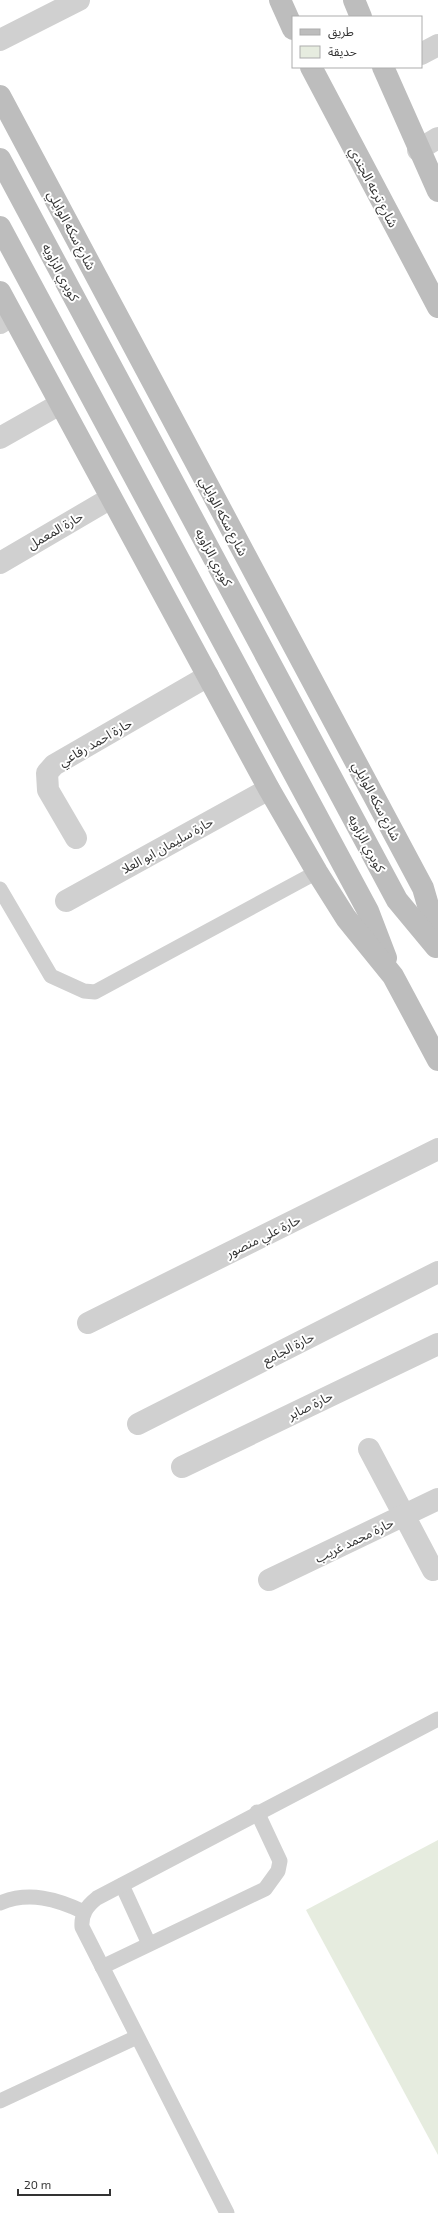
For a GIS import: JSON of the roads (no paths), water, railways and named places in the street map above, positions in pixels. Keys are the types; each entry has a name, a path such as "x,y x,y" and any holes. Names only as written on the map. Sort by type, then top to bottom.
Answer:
{"main road":[{"path":"280,0 292,26"},
{"path":"354,0 361,16"},
{"name":"شارع ترعه الجندي","path":"311,68 438,307"},
{"path":"389,69 418,150 438,191"},
{"name":"شارع سكه الوايلي","path":"0,96 423,888 438,940"},
{"name":"كوبري الزاويه","path":"0,159 398,900 438,949"},
{"path":"0,227 368,911 393,976 438,1060"},
{"path":"0,292 6,319 60,404 269,789 317,872 346,918 393,976"}],"street":[{"path":"0,40 79,0"},
{"path":"422,53 438,45"},
{"path":"418,150 438,138"},
{"path":"0,438 60,404"},
{"name":"حارة المعمل","path":"0,563 111,498"},
{"name":"حارة احمد رفاعي","path":"76,838 48,790 47,773 54,765 208,676"},
{"name":"حارة سليمان ابو العلا","path":"66,901 269,789"},
{"name":"حارة علي منصور","path":"88,1323 438,1149"},
{"name":"حارة الجامع","path":"138,1424 438,1272"},
{"name":"حارة صابر","path":"182,1467 438,1344"},
{"path":"369,1449 433,1570"},
{"name":"حارة محمد غريب","path":"270,1580 438,1499"}],"lane":[{"path":"0,889 52,976 84,991 95,992 317,872"},
{"path":"227,2213 82,1927 84,1912 97,1898 257,1812 438,1719"},
{"path":"102,1967 265,1889 278,1871 280,1861 257,1812"},
{"path":"122,1885 149,1944"},
{"path":"0,1903 12,1898 49,1898 84,1912"},
{"path":"0,2102 138,2036"}]}
